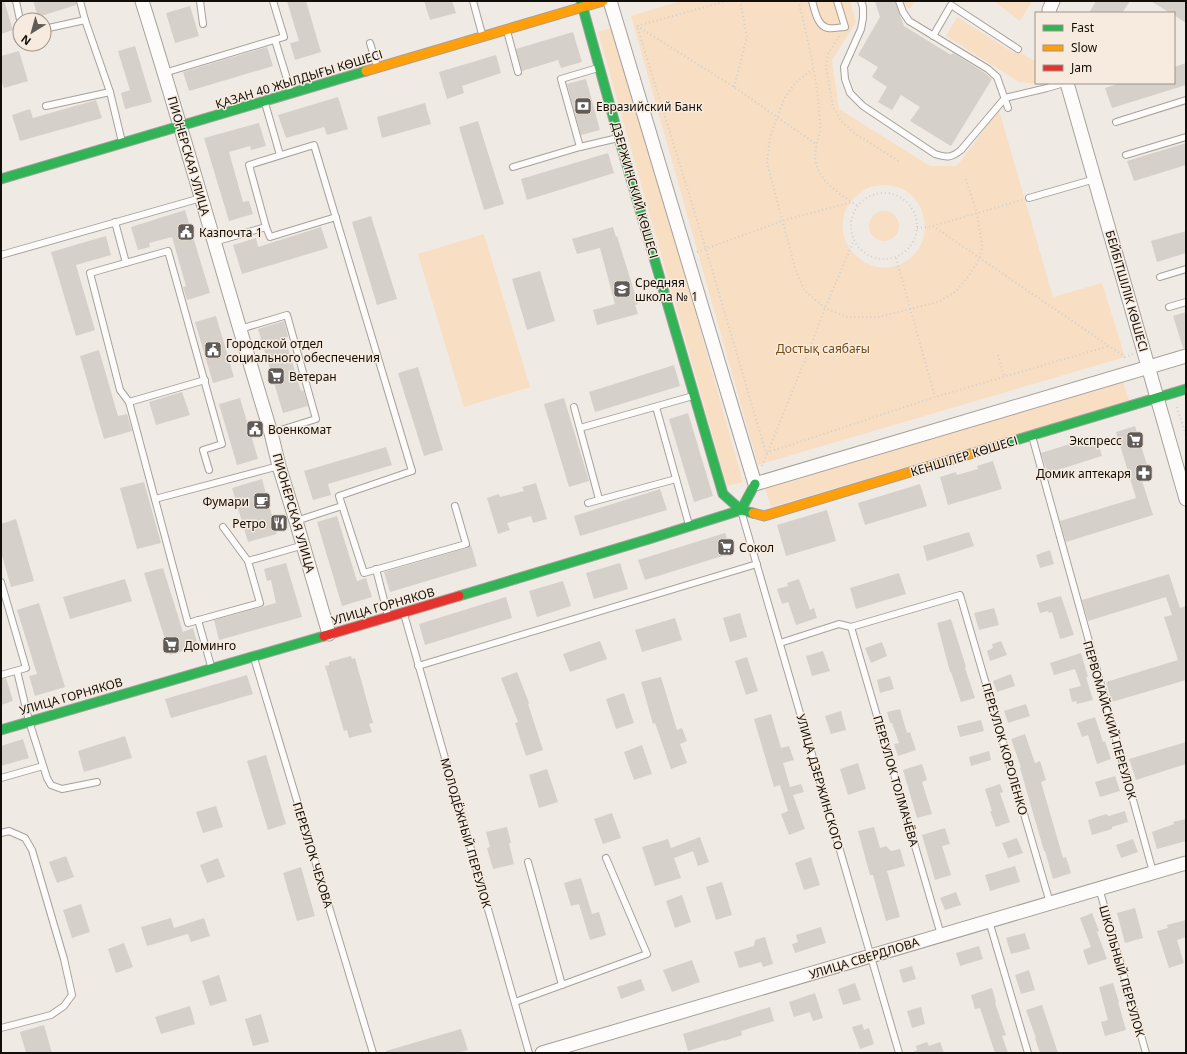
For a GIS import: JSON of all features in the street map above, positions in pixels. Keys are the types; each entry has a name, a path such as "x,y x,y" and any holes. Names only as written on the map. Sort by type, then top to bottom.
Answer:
{"street":[{"name":"ПИОНЕРСКАЯ УЛИЦА","path":"142,1 271,433 279,466 304,545 329,634"},
{"name":"ҚАЗАН 40 ЖЫЛДЫҒЫ КӨШЕСІ","path":"1,179 377,67 507,30 582,4 603,1"},
{"path":"610,1 755,484 742,510"},
{"path":"1050,12 1049,10 1053,1"},
{"name":"ДЗЕРЖИНСКИЙ КӨШЕСІ","path":"582,4 619,138 723,494 742,510"},
{"name":"БЕЙБІТШІЛІК КӨШЕСІ","path":"1067,84 1186,499"},
{"path":"755,484 1186,356"},
{"name":"КЕНШІЛЕР КӨШЕСІ","path":"742,510 764,516 1186,389"},
{"name":"УЛИЦА ГОРНЯКОВ","path":"1,730 388,618 742,510"},
{"name":"УЛИЦА СВЕРДЛОВА","path":"542,1053 1186,862"}],"lane":[{"path":"16,1 18,12"},
{"path":"80,1 85,20 110,92 122,143"},
{"path":"200,1 203,24"},
{"path":"164,73 284,37 273,1"},
{"path":"472,1 483,37"},
{"path":"812,1 821,25 828,28 845,27 837,1"},
{"path":"861,1 863,7 861,29 844,67 845,79 850,93 863,106 936,154 945,157 954,155 961,150 1005,98 1061,84"},
{"path":"898,1 909,20 988,69 997,77 1008,108"},
{"path":"933,36 951,5 1018,49"},
{"path":"52,27 85,20"},
{"path":"507,30 518,72"},
{"path":"275,40 291,93"},
{"path":"370,43 377,67"},
{"path":"580,147 561,79 599,68"},
{"path":"46,106 110,92"},
{"path":"1116,122 1186,100"},
{"path":"265,101 280,155"},
{"path":"1126,155 1186,136"},
{"path":"513,167 580,147 619,138"},
{"path":"336,217 270,237 249,165 314,145 336,217 412,471 339,496 364,573 466,544 455,506"},
{"path":"1029,198 1095,179"},
{"path":"1,255 201,198"},
{"path":"115,222 126,262"},
{"path":"214,242 266,227"},
{"path":"209,470 203,450 222,444 168,251 90,273 120,390 129,402 188,623 260,603 248,561 223,527"},
{"path":"1160,277 1186,269"},
{"path":"1169,307 1186,302"},
{"path":"240,329 287,315 316,419 271,433"},
{"path":"129,402 205,380"},
{"path":"580,428 695,396"},
{"path":"574,407 599,499"},
{"path":"656,407 690,527"},
{"name":"ПЕРВОМАЙСКИЙ ПЕРЕУЛОК","path":"1031,436 1154,872"},
{"path":"155,499 279,466"},
{"path":"588,503 676,479"},
{"path":"296,521 342,506"},
{"name":"УЛИЦА ДЗЕРЖИНСКОГО","path":"742,510 899,1053"},
{"path":"248,561 304,545"},
{"path":"418,666 757,564"},
{"path":"376,569 388,618"},
{"path":"1,582 26,668 1,675"},
{"name":"ПЕРЕУЛОК КОРОЛЕНКО","path":"850,627 960,594 1050,903"},
{"name":"МОЛОДЁЖНЫЙ ПЕРЕУЛОК","path":"403,613 529,1053"},
{"path":"198,620 212,668"},
{"path":"780,643 839,624 850,627"},
{"name":"ПЕРЕУЛОК ТОЛМАЧЁВА","path":"850,627 941,935"},
{"name":"ПЕРЕУЛОК ЧЕХОВА","path":"254,656 373,1053"},
{"path":"17,671 29,721 47,778 51,785 62,789 97,782"},
{"path":"1,778 43,766"},
{"path":"1,833 9,831 25,838 32,850 64,959 72,995 64,1006 51,1015 1,1028"},
{"path":"515,1002 647,954 606,858"},
{"path":"528,862 562,985"},
{"name":"ШКОЛЬНЫЙ ПЕРЕУЛОК","path":"1098,888 1146,1053"},
{"path":"989,921 1028,1053"}],"path":[{"path":"637,26 727,1"},
{"path":"734,87 747,37 740,1"},
{"path":"800,1 799,4 809,44 819,108 820,129 814,155 817,169 824,180 858,206"},
{"path":"637,26 734,87 816,144"},
{"path":"637,26 706,249 766,453"},
{"path":"813,69 796,82 784,99 770,137 766,162 795,268 804,290 825,308 847,317 878,317 938,302 955,292 968,277 980,258 982,246 977,214 965,176"},
{"path":"878,194 890,194 901,198 910,205 916,216 918,228 915,240 907,251 896,258 884,260 872,257 861,251 854,240 851,229 852,216 858,206 867,198 878,194"},
{"path":"918,228 933,226 1029,198"},
{"path":"686,256 782,221 852,202"},
{"path":"933,226 1124,357 1144,351"},
{"path":"755,484 766,453 854,240"},
{"path":"896,258 935,397"},
{"path":"766,453 935,397 1109,346"},
{"path":"998,356 1004,376"},
{"path":"1177,404 1186,436"}],"green space":[{"name":"Достық саябағы","path":"680,1 850,1 856,22 832,60 839,109 930,166 957,166 999,110 1053,297 1102,283 1125,357 758,465 631,16","holes":["887,185 900,188 908,192 915,199 920,206 925,224 922,242 918,250 909,259 895,266 879,267 859,259 852,251 846,242 843,231 843,220 846,208 860,193 870,187"]},
{"path":"899,1 915,1 910,9"},
{"path":"994,1 1032,1 1020,21"},
{"path":"957,17 1014,53 1016,50 1035,61 1035,84 1019,82 946,36"},
{"path":"615,27 743,482 727,486 598,32"},
{"path":"884,211 895,215 899,226 895,237 884,241 873,237 869,226 873,215"},
{"path":"484,234 530,387 464,407 418,254"},
{"path":"1123,382 1129,401 771,507 765,488"}],"building":[{"path":"1,1 4,1 12,30 1,34"},
{"path":"33,1 76,1 76,5 52,13 36,12"},
{"path":"287,1 306,1 321,52 295,60 290,43 299,41"},
{"path":"424,1 452,1 456,13 430,20"},
{"path":"875,1 895,1 904,26 951,55 953,53 992,79 951,146 910,121 920,107 901,95 892,110 878,102 887,87 872,77 878,67 858,55 880,17"},
{"path":"1096,1 1130,1 1123,12 1090,12"},
{"path":"1151,1 1186,1 1186,23 1175,16 1175,12 1168,12"},
{"path":"190,6 199,36 175,43 166,13"},
{"path":"573,32 582,62 561,68 558,60 522,71 516,49"},
{"path":"135,46 152,102 125,109 121,93 130,90 118,51"},
{"path":"267,47 273,66 189,91 183,72"},
{"path":"19,52 28,81 4,88 1,80 1,56"},
{"path":"496,55 501,73 462,86 464,93 447,99 439,72"},
{"path":"1186,63 1186,85 1112,108 1105,88 1118,84 1175,84 1175,67"},
{"path":"586,79 600,130 581,135 567,84"},
{"path":"338,97 348,129 327,135 324,127 286,138 278,115"},
{"path":"96,100 102,118 20,141 12,115 30,109 33,118"},
{"path":"425,103 431,124 382,138 377,117"},
{"path":"478,121 504,204 484,210 459,127"},
{"path":"259,123 266,146 251,150 250,146 229,152 243,202 249,201 253,214 229,221 204,138"},
{"path":"1186,143 1186,165 1134,181 1127,161"},
{"path":"608,153 614,173 527,200 521,179"},
{"path":"185,210 210,293 187,300 183,287 186,286 172,237 149,243 150,247 138,250 131,227"},
{"path":"371,216 397,299 377,305 352,222"},
{"path":"321,227 328,248 242,274 233,245 256,238 258,247"},
{"name":"Средняя школа № 1","path":"613,227 638,304 635,305 638,314 597,325 593,310 615,304 600,248 577,254 572,239"},
{"path":"1186,231 1186,253 1157,262 1151,241"},
{"path":"106,236 111,255 76,265 95,330 76,336 51,252"},
{"path":"540,271 555,321 527,330 512,279"},
{"path":"1186,312 1186,348 1183,348 1173,316"},
{"path":"216,316 234,377 213,383 195,322"},
{"path":"284,321 288,337 285,338 301,391 303,390 308,406 283,413 258,329"},
{"path":"99,350 118,416 127,414 132,431 104,439 80,356"},
{"path":"674,365 680,386 595,412 589,392"},
{"path":"418,367 443,450 424,456 398,373"},
{"path":"182,392 190,415 156,425 149,402"},
{"path":"240,398 258,459 237,465 219,404"},
{"path":"564,398 589,481 569,487 544,404"},
{"path":"688,413 713,496 694,502 669,419"},
{"path":"1135,426 1151,478 1142,481 1153,515 1066,542 1060,521 1136,498 1116,432"},
{"path":"1096,436 1102,456 1048,473 1041,453"},
{"path":"386,447 392,465 328,484 331,495 313,500 304,471"},
{"path":"993,461 1002,489 948,505 940,477 956,472 957,475 978,469 977,466"},
{"path":"262,479 277,534 248,542 232,488"},
{"path":"144,482 161,543 137,549 120,488"},
{"path":"536,483 547,519 533,523 531,516 507,523 510,530 498,534 487,498 499,494 500,497 524,491 522,487"},
{"path":"920,484 927,506 865,525 858,503"},
{"path":"660,489 667,510 580,536 574,516"},
{"path":"827,510 836,541 786,556 777,525"},
{"path":"337,516 357,581 366,578 372,597 342,606 317,522"},
{"path":"16,519 34,581 11,587 1,552 1,524"},
{"path":"969,532 974,546 927,561 923,546"},
{"path":"725,533 732,553 645,580 638,560"},
{"path":"471,545 477,566 390,592 384,572 467,548"},
{"path":"1050,550 1054,564 1040,568 1036,555"},
{"path":"286,563 302,617 219,640 214,620 276,603 271,580 267,581 264,569"},
{"path":"620,563 628,589 594,599 586,573"},
{"path":"163,568 183,632 193,628 198,646 170,655 144,573"},
{"path":"899,573 906,594 856,609 850,588"},
{"path":"1169,574 1180,608 1186,606 1186,680 1112,702 1106,682 1178,660 1164,617 1172,615 1166,597 1088,621 1082,600"},
{"path":"125,579 132,601 70,619 63,597"},
{"path":"799,579 810,610 814,608 817,618 796,625 788,602 782,604 777,589 788,586 787,583"},
{"path":"563,581 571,606 537,617 529,591"},
{"path":"1061,596 1074,635 1060,639 1052,612 1049,613 1048,611 1040,613 1037,603"},
{"path":"506,597 512,618 425,645 419,624"},
{"path":"39,603 65,687 35,696 29,676 37,674 17,610"},
{"path":"994,608 999,625 979,630 974,613"},
{"path":"740,613 747,637 730,642 723,618"},
{"path":"675,618 682,640 642,652 635,630"},
{"path":"951,619 975,698 961,702 950,672 937,623"},
{"path":"600,641 607,659 570,672 563,654"},
{"path":"1001,641 1007,655 990,661 987,651 993,648 992,644"},
{"path":"882,642 887,656 871,663 865,648"},
{"path":"823,651 830,671 812,676 806,656"},
{"path":"1081,653 1093,700 1077,704 1076,701 1072,702 1069,689 1081,686 1075,669 1054,675 1050,663"},
{"path":"351,656 352,659 355,658 373,723 369,724 372,732 349,738 347,730 344,731 325,666 329,665 329,662"},
{"path":"747,657 758,691 746,695 735,661"},
{"path":"517,672 529,703 528,704 543,750 526,756 515,723 518,722 501,678"},
{"path":"1011,674 1015,686 997,692 993,681"},
{"path":"247,675 253,694 171,718 165,699"},
{"path":"890,676 894,689 880,693 877,680"},
{"path":"661,677 677,730 682,728 687,741 680,744 687,763 671,769 655,723 653,724 641,682"},
{"path":"6,678 13,701 1,705 1,679"},
{"path":"624,693 634,723 616,729 606,699"},
{"path":"1026,704 1030,716 1008,723 1004,711"},
{"path":"900,709 907,733 910,732 916,750 898,756 894,744 899,743 887,712"},
{"path":"841,711 846,730 831,734 825,716"},
{"path":"771,714 781,748 789,746 794,760 783,763 790,787 801,784 804,792 793,795 805,829 789,835 781,814 788,811 780,785 774,787 754,719"},
{"path":"1095,717 1103,742 1105,741 1111,759 1097,764 1088,735 1082,737 1077,723"},
{"path":"981,720 984,731 960,737 957,726"},
{"path":"1025,734 1035,763 1040,761 1046,780 1041,782 1063,858 1066,857 1071,873 1053,879 1020,768 1021,767 1011,739"},
{"path":"125,736 132,758 84,772 78,751"},
{"path":"23,739 29,758 1,766 1,746"},
{"path":"1186,742 1186,764 1136,780 1129,759"},
{"path":"642,745 652,774 634,780 624,752"},
{"path":"989,751 991,760 971,766 969,757"},
{"path":"266,755 286,824 268,830 247,761"},
{"path":"858,763 866,789 848,795 840,769"},
{"path":"922,764 927,780 922,782 932,814 917,818 903,770"},
{"path":"547,769 558,802 539,808 529,775"},
{"path":"1115,776 1120,791 1100,797 1095,782"},
{"path":"1000,784 1003,792 1000,793 1010,822 996,827 990,811 992,811 985,789"},
{"path":"216,806 223,827 203,833 196,812"},
{"path":"1125,811 1128,822 1092,835 1088,820 1106,814 1109,816"},
{"path":"612,813 621,838 603,844 594,819"},
{"path":"1186,819 1186,841 1157,849 1152,832 1174,824 1173,822"},
{"path":"507,827 514,864 493,869 487,848 490,847 486,832"},
{"path":"874,827 880,848 886,846 891,851 900,849 905,866 887,871 900,917 886,921 873,875 870,875 858,831"},
{"path":"945,828 950,844 942,846 951,875 935,880 922,835"},
{"path":"700,837 709,862 698,866 693,851 674,858 681,878 655,886 642,847 668,839 671,848"},
{"path":"1017,838 1023,853 1008,858 1002,843"},
{"path":"1133,839 1138,852 1121,858 1116,845"},
{"path":"66,856 74,877 57,883 49,862"},
{"path":"811,857 820,885 804,890 795,863"},
{"path":"218,858 225,877 207,883 200,865"},
{"path":"1015,866 1020,882 990,891 985,875"},
{"path":"301,867 315,916 297,921 283,873"},
{"path":"581,878 592,914 599,912 606,935 590,940 579,904 571,906 564,883"},
{"path":"722,882 732,915 716,920 706,887"},
{"path":"956,892 961,905 945,910 940,898"},
{"path":"682,895 691,922 675,928 666,901"},
{"path":"81,904 90,932 72,938 63,910"},
{"path":"1135,908 1143,938 1125,943 1117,913"},
{"path":"1092,913 1107,959 1088,965 1083,950 1091,947 1080,918"},
{"path":"171,918 174,928 204,918 210,936 191,942 188,934 147,946 141,927"},
{"path":"1186,920 1186,937 1177,940 1184,963 1169,968 1157,931 1168,928 1167,925"},
{"path":"821,927 826,943 795,953 792,944 798,942 796,935"},
{"path":"1025,933 1030,949 1011,954 1006,938"},
{"path":"765,937 773,964 763,967 761,962 739,968 734,952 754,946 755,940"},
{"path":"124,943 133,967 116,973 108,949"},
{"path":"979,946 983,959 960,966 956,953"},
{"path":"692,960 700,982 672,992 663,970"},
{"path":"912,966 916,979 903,983 899,970"},
{"path":"1029,970 1035,990 1021,994 1015,975"},
{"path":"219,975 227,1001 210,1006 202,981"},
{"path":"641,979 645,990 621,999 617,987"},
{"path":"855,983 861,1000 843,1005 838,989"},
{"path":"1113,983 1126,1030 1105,1036 1101,1022 1108,1020 1099,987"},
{"path":"992,988 995,1003 1006,1035 1002,1036 1008,1053 995,1053 980,1008 975,1009 971,995"},
{"path":"815,993 823,1018 813,1021 810,1012 794,1017 789,1002"},
{"path":"1042,1005 1058,1053 1040,1053 1035,1038 1026,1010"},
{"path":"190,1006 195,1024 161,1034 155,1017"},
{"path":"770,1007 774,1021 741,1031 742,1035 688,1051 683,1034"},
{"path":"921,1007 925,1024 912,1028 907,1011"},
{"path":"261,1014 269,1042 253,1046 245,1019"},
{"path":"862,1024 864,1030 869,1028 874,1044 860,1049 852,1027"},
{"path":"44,1025 52,1053 26,1053 20,1032"},
{"path":"461,1029 468,1050 457,1053 386,1053 386,1051"},
{"path":"927,1042 929,1046 940,1042 944,1053 912,1053 917,1050 916,1046"}],"traffic: fast":[{"path":"581,1 619,138 723,494 741,510 753,513"},
{"path":"1,179 366,71"},
{"path":"1003,444 1186,389"},
{"path":"459,596 741,510 755,484"},
{"path":"1,730 324,636"}],"traffic: slow":[{"path":"366,71 603,1"},
{"path":"753,513 764,516 1003,444"}],"traffic: jam":[{"path":"324,636 459,596"}],"place":[{"name":"Евразийский Банк","path":"583,106"},
{"name":"Казпочта 1","path":"186,232"},
{"name":"Средняя школа № 1","path":"622,289"},
{"name":"Городской отдел социального обеспечения","path":"213,350"},
{"name":"Ветеран","path":"276,376"},
{"name":"Военкомат","path":"255,429"},
{"name":"Экспресс","path":"1135,440"},
{"name":"Домик аптекаря","path":"1144,473"},
{"name":"Фумари","path":"262,501"},
{"name":"Ретро","path":"279,523"},
{"name":"Сокол","path":"726,547"},
{"name":"Доминго","path":"171,645"}]}
